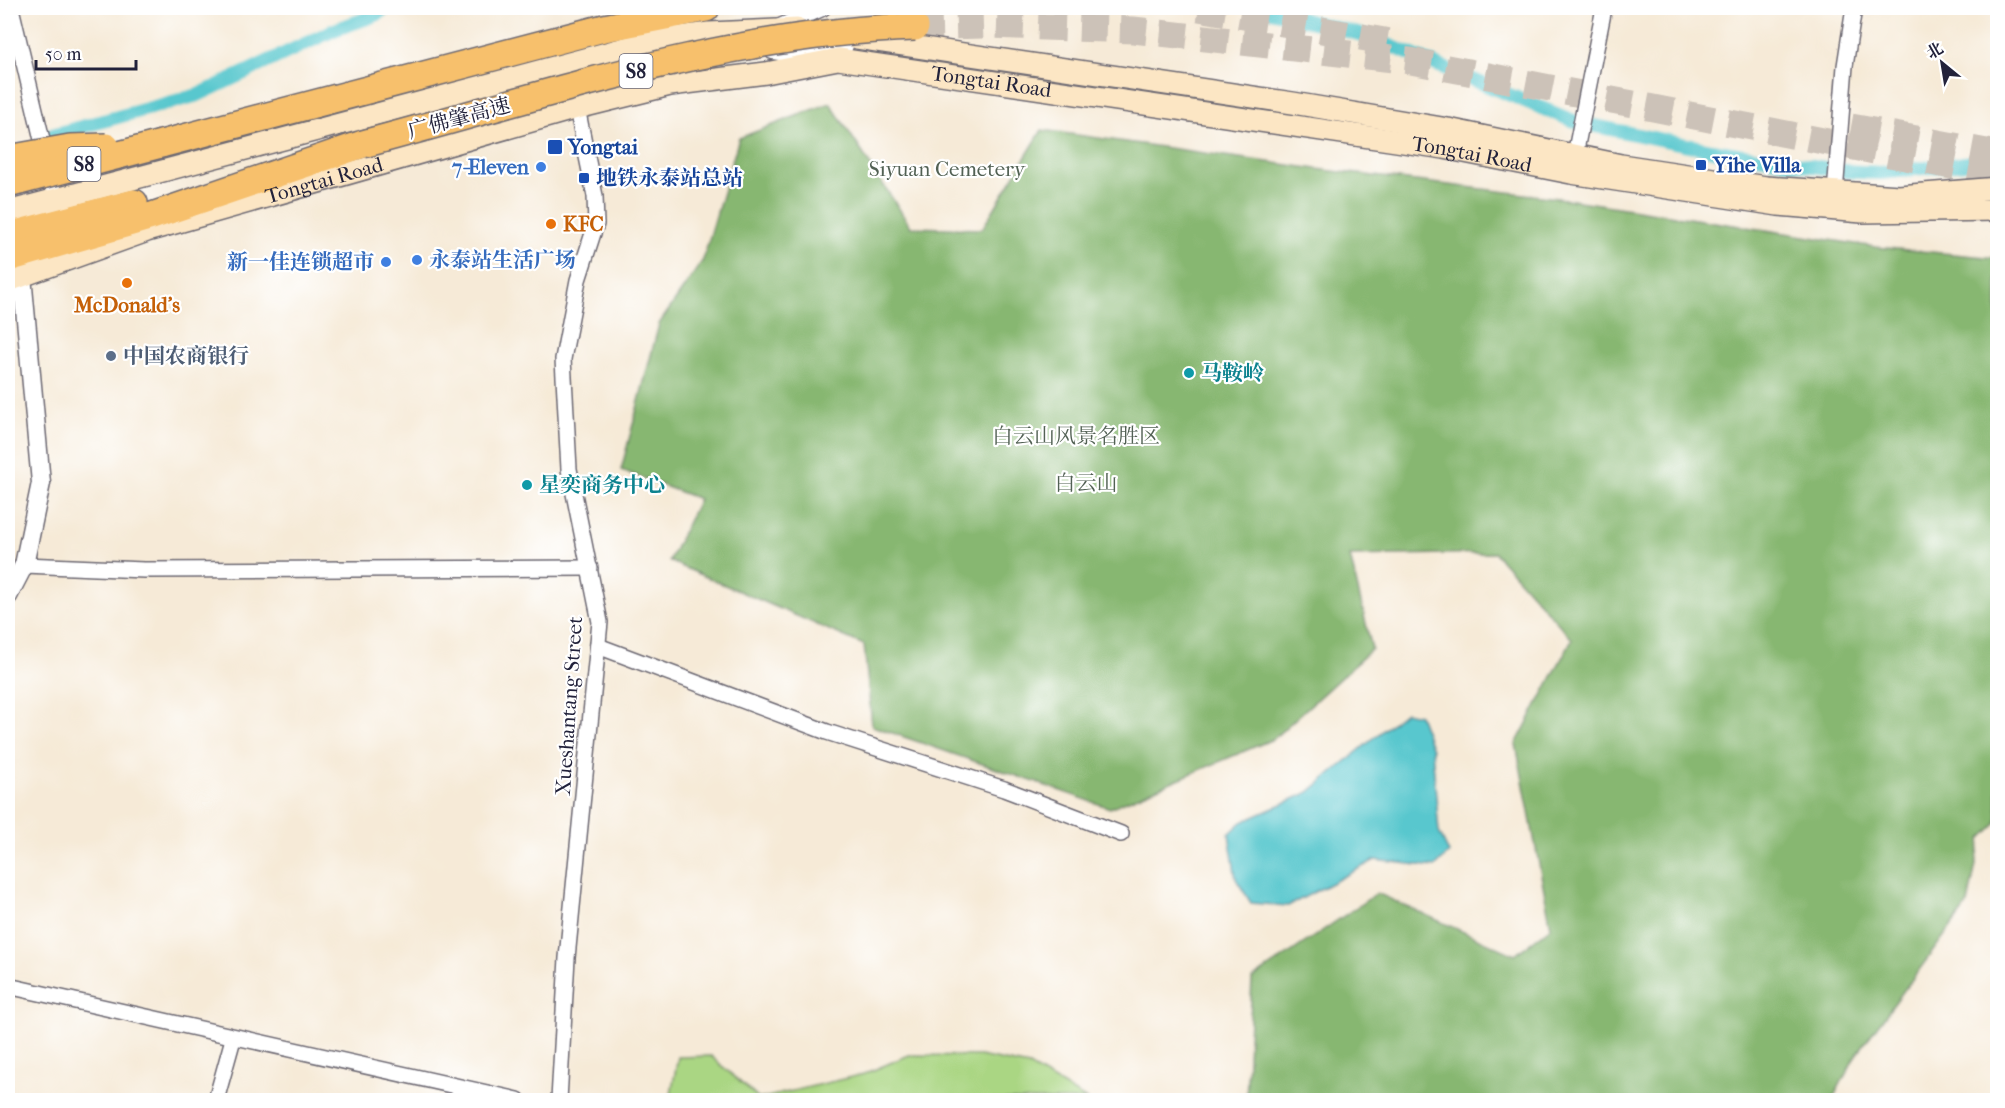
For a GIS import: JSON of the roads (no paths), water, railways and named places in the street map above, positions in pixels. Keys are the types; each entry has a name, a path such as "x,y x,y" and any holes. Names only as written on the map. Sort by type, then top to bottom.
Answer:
{"highway":[{"name":"S8","path":"8,184 604,28 706,8"},
{"name":"广佛肇高速","path":"8,236 639,70 832,25 915,27"},
{"path":"8,159 70,148 161,144"},
{"path":"12,272 152,216 363,144"}],"main road":[{"name":"Tongtai Road","path":"8,212 652,41 776,28 832,25 1448,129 1621,165 1713,179 1835,193 1899,196 1998,188"},
{"path":"776,28 786,55 783,65 777,72"},
{"name":"Tongtai Road","path":"12,272 577,108 670,85 777,72 838,59 1444,148 1571,173 1778,205 1862,212 1998,210"}],"street":[{"path":"11,8 56,199"},
{"path":"1575,155 1604,8"},
{"path":"1835,193 1845,66 1854,8"},
{"path":"433,148 506,108 674,62 765,49 804,52 838,59 832,25"},
{"name":"Xueshantang Street","path":"559,1101 567,958 600,622 569,469 563,359 578,280 596,224 595,196 577,108"},
{"path":"8,596 24,565 41,483 12,272"},
{"path":"24,565 144,570 590,568"},
{"path":"598,646 826,732 1004,789 1121,834"},
{"path":"8,986 233,1039 518,1101"},
{"path":"216,1101 233,1039"}],"water":[{"path":"1405,712 1419,715 1432,749 1439,832 1449,853 1435,867 1375,860 1288,906 1251,903 1236,879 1229,834 1242,822 1309,792"}],"waterway":[{"path":"52,135 198,95 334,30 376,15 385,8"},
{"path":"1260,8 1366,36 1576,122 1712,150 1844,171 1881,173 1998,159"}],"tunnel":[{"path":"1199,8 1389,42"},
{"path":"915,27 986,25 1133,30 1411,61 1998,175"},
{"path":"1851,127 1998,154"}],"place":[{"name":"Yongtai","path":"555,147"},
{"name":"Yihe Villa","path":"1701,165"},
{"name":"7-Eleven","path":"541,167"},
{"name":"地铁永泰站总站","path":"584,178"},
{"name":"KFC","path":"551,224"},
{"name":"永泰站生活广场","path":"417,260"},
{"name":"新一佳连锁超市","path":"386,262"},
{"name":"McDonald's","path":"127,283"},
{"name":"中国农商银行","path":"111,356"},
{"name":"马鞍岭","path":"1189,373"},
{"name":"星奕商务中心","path":"527,485"}],"park label":[{"name":"Siyuan Cemetery","path":"947,169"},
{"name":"白云山风景名胜区","path":"1076,436"},
{"name":"白云山","path":"1086,483"}]}
